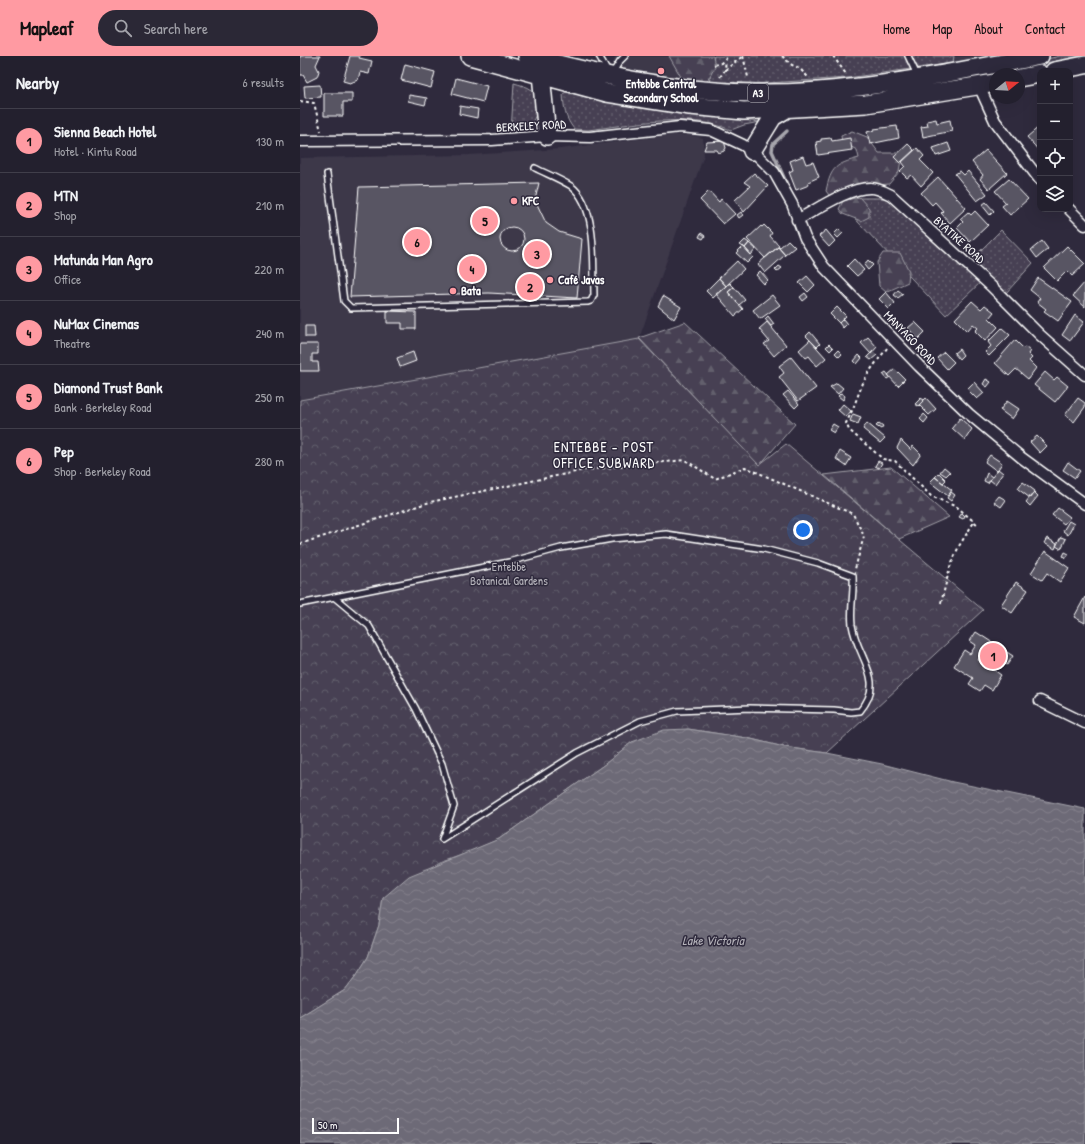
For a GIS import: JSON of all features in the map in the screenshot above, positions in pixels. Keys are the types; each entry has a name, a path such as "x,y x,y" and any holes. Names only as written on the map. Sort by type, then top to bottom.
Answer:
{"highway":[{"name":"A3","path":"470,56 536,64 690,106 744,111 784,110 866,104 987,84"},
{"name":"A3","path":"609,85 757,93 830,89 918,78 1040,56"},
{"path":"536,64 547,136"},
{"path":"1070,68 1085,65"},
{"path":"1025,77 1037,75"},
{"path":"755,153 773,117 784,110"}],"street":[{"path":"987,84 995,121 1037,176"},
{"name":"BERKELEY ROAD","path":"300,141 492,140 547,136 590,137 680,127 710,130 743,145 755,153"},
{"name":"MANYAGO ROAD","path":"755,153 774,172 785,189 805,238 824,267 893,339 969,414 1022,458 1085,504"},
{"name":"BYATIKE ROAD","path":"797,220 855,190 871,188 892,195 991,286 1040,335 1085,375"},
{"path":"1072,212 1085,225"},
{"path":"1040,701 1085,723"}],"lane":[{"path":"599,56 609,85"},
{"path":"609,85 620,61 625,56"},
{"path":"908,56 918,78"},
{"path":"328,174 344,301 351,308 591,301 594,295 592,232 589,217 581,199 572,187 535,168"},
{"path":"300,604 334,597 509,562 560,548 612,538 666,534 764,549 818,564 853,576 852,624 855,642 872,679 871,695 860,711 851,712 834,710 750,708 677,712 640,721 577,753 442,839 454,806 442,764 416,709 369,626 334,597"}],"path":[{"path":"714,64 721,63 729,56"},
{"path":"725,70 743,56 748,77"},
{"path":"782,56 792,65 799,68 811,80"},
{"path":"832,56 846,74"},
{"path":"300,101 314,103 324,140"},
{"path":"893,339 866,378 846,423 849,430 884,459 895,461 931,496 957,507 978,525"},
{"path":"300,544 430,502 585,470 685,460 715,479 745,467 853,514 864,536 853,576"},
{"path":"941,603 950,567 959,546 974,522"}],"shaded area":[{"name":"Entebbe Central Secondary School","path":"615,56 714,56 708,89 609,79"},
{"path":"954,56 991,56 953,63"},
{"path":"667,135 691,135 703,138 704,155 639,339 300,400 300,158 469,155 560,149"}],"green space":[{"path":"669,56 713,56 715,67 706,83 696,88 681,77"},
{"path":"714,56 954,56 953,63 847,78 767,83 708,89"},
{"path":"1060,56 1081,56 1021,68 1008,68"},
{"path":"989,72 989,75 956,80"},
{"path":"514,83 532,90 536,102 536,114 531,123 527,126 511,132"},
{"path":"566,92 639,108 760,122 744,125 731,130 697,122 679,121 661,121 588,130 574,129 567,117 565,108 563,94"},
{"path":"852,131 867,137 879,153 902,153 899,172 889,184 878,185 832,199 826,191 833,172 845,162 859,158 857,150 842,142 841,136"},
{"path":"859,197 869,208 869,217 861,221 843,214 839,209 843,201"},
{"path":"860,198 888,198 981,282 946,315 843,206"},
{"path":"1001,230 1033,263 1006,293 970,261"},
{"path":"883,253 900,253 909,271 908,282 886,292 879,286 877,262"},
{"path":"685,322 795,424 759,466 639,338"},
{"name":"Entebbe Botanical Gardens","path":"639,339 759,465 786,444 983,610 827,753 784,747 747,738 688,729 632,742 605,764 499,839 469,852 440,862 383,898 379,925 368,957 358,973 345,990 300,1018 300,400"},
{"path":"891,467 949,517 899,539 824,475"}],"water":[{"name":"Lake Victoria","path":"688,729 747,738 784,747 827,753 882,764 953,782 1085,809 1085,1144 300,1144 300,1018 345,990 358,973 368,957 379,925 383,898 409,876 499,839 605,764 632,742 664,730"}],"building":[{"path":"300,56 320,56 316,65 319,71 317,77 307,82 303,75 300,75"},
{"path":"350,56 360,56 359,58 372,61 369,74 360,72 358,80 350,83 343,81"},
{"path":"405,64 435,72 431,88 401,80"},
{"path":"456,78 487,86 483,102 452,94"},
{"path":"320,85 321,97 305,98 304,86"},
{"path":"324,93 352,93 352,102 343,102 343,116 324,116"},
{"path":"409,95 427,98 425,105 408,101"},
{"path":"460,106 478,109 477,118 459,114"},
{"path":"936,119 937,123 950,120 952,131 923,137 921,127 928,126 927,121"},
{"path":"897,126 899,138 870,144 867,132 874,129"},
{"path":"1037,129 1037,149 1027,137"},
{"path":"831,138 832,141 850,138 852,150 818,155 816,142 821,141 821,139"},
{"path":"724,141 726,148 724,151 719,153 717,150 704,150 707,142"},
{"path":"948,143 951,151 936,156 933,148"},
{"path":"908,144 914,150 900,163 894,157"},
{"path":"917,148 924,156 920,160 933,173 921,186 911,175 907,178 900,171 905,166 902,162"},
{"path":"986,150 1007,173 989,189 980,179 983,175 972,162"},
{"path":"803,156 806,164 813,162 819,177 808,182 809,185 796,190 789,172 793,170 790,161"},
{"path":"960,171 964,175 968,171 987,194 977,201 955,174"},
{"path":"754,173 768,186 744,212 735,200 750,186 744,182"},
{"path":"938,177 966,208 950,223 941,213 943,211 935,202 932,205 921,193"},
{"path":"1009,179 1028,199 1010,215 1002,206 1006,203 995,191"},
{"path":"539,183 535,200 546,223 559,232 582,239 577,298 489,293 350,297 359,187"},
{"path":"709,191 719,202 721,199 735,214 723,224 700,200"},
{"path":"986,202 994,211 990,215 982,205"},
{"path":"975,211 988,225 970,242 957,228 963,222 960,219 968,212 971,215"},
{"path":"741,212 743,215 739,218 737,215"},
{"path":"764,225 772,233 770,236 779,246 765,258 747,239"},
{"path":"512,227 520,231 524,239 520,247 512,251 504,247 500,239 504,231"},
{"path":"839,229 843,233 838,238 834,234"},
{"path":"826,230 835,241 829,247 819,236"},
{"path":"701,233 705,236 703,239 699,237"},
{"path":"745,240 749,243 745,248 740,245"},
{"path":"788,240 795,247 785,255 779,248"},
{"path":"1042,241 1048,249 1037,258 1031,250"},
{"path":"749,243 756,249 751,255 745,248"},
{"path":"743,246 753,257 747,263 736,253"},
{"path":"1067,246 1085,264 1072,276 1067,271 1057,281 1044,268"},
{"path":"778,247 785,255 765,273 758,264"},
{"path":"854,259 864,270 857,276 847,266"},
{"path":"868,260 873,265 868,270 864,265"},
{"path":"737,261 744,269 726,286 719,278"},
{"path":"779,266 782,268 777,272 775,270"},
{"path":"760,271 768,280 764,284 756,275"},
{"path":"807,276 815,285 808,292 799,283"},
{"path":"719,278 726,286 713,298 706,291"},
{"path":"1038,278 1072,302 1058,321 1044,311 1046,309 1037,302 1040,298 1030,290"},
{"path":"1085,282 1085,307 1073,296"},
{"path":"730,283 734,287 728,292 743,309 735,316 716,294"},
{"path":"734,287 745,300 739,305 728,292"},
{"path":"898,290 903,294 898,298 894,295"},
{"path":"886,292 895,303 889,309 879,299"},
{"path":"805,293 808,297 803,301 800,297"},
{"path":"772,295 780,305 760,319 753,310"},
{"path":"663,296 681,307 674,319 658,306"},
{"path":"972,301 981,309 985,305 994,312 989,318 998,327 985,341 975,331 978,328 973,324 967,331 955,319"},
{"path":"837,307 846,316 839,323 830,314"},
{"path":"387,311 416,312 416,329 402,329 402,323 387,323"},
{"path":"1075,315 1084,322 1070,341 1062,335"},
{"path":"768,316 774,324 771,326 765,319"},
{"path":"843,319 847,324 843,328 839,323"},
{"path":"767,322 786,345 774,356 764,344 769,341 759,329"},
{"path":"915,322 925,332 918,339 908,328"},
{"path":"305,326 314,326 315,337 305,337"},
{"path":"1002,328 1010,335 989,356 985,352 991,346 988,342"},
{"path":"810,332 820,344 817,347 806,336"},
{"path":"868,337 877,347 871,354 861,343"},
{"path":"810,340 826,358 817,366 809,356 806,358 799,350"},
{"path":"1015,340 1023,348 1025,347 1030,351 1028,354 1032,358 1029,361 1036,368 1028,379 1016,369 1009,376 995,363"},
{"path":"300,344 318,344 318,354 312,354 312,362 318,362 319,371 300,371"},
{"path":"829,344 833,348 830,351 826,347"},
{"path":"959,349 963,355 959,359 954,353"},
{"path":"838,350 842,354 839,357 835,353"},
{"path":"873,351 877,355 871,360 867,357"},
{"path":"413,352 416,361 400,367 397,358"},
{"path":"944,352 954,362 947,369 937,358"},
{"path":"859,355 862,358 857,364 854,361"},
{"path":"791,357 816,388 798,401 779,377 784,373 779,366"},
{"path":"895,369 905,379 898,386 888,375"},
{"path":"886,372 890,377 887,379 883,374"},
{"path":"1045,372 1054,380 1057,377 1068,386 1055,402 1034,385"},
{"path":"986,379 991,382 987,387 983,384"},
{"path":"974,382 984,393 977,399 967,389"},
{"path":"837,383 843,388 838,394 830,387"},
{"path":"788,391 799,404 795,408 783,395"},
{"path":"841,393 845,396 843,400 838,396"},
{"path":"921,398 924,400 918,406 915,404"},
{"path":"926,398 936,409 929,415 919,405"},
{"path":"1078,398 1085,403 1085,407 1074,422 1065,415"},
{"path":"1007,401 1019,409 1012,419 1000,410"},
{"path":"843,404 851,411 846,417 838,410"},
{"path":"853,414 861,417 858,424 850,421"},
{"path":"924,414 928,418 924,423 920,419"},
{"path":"960,418 972,429 965,440 952,428"},
{"path":"867,423 885,438 880,443 863,429"},
{"path":"879,423 883,426 881,429 876,426"},
{"path":"833,424 838,427 834,433 829,430"},
{"path":"1037,436 1047,446 1040,453 1030,442"},
{"path":"901,440 911,450 913,446 921,454 913,465 897,448"},
{"path":"840,451 851,458 846,466 836,459"},
{"path":"990,455 1002,463 997,471 985,462"},
{"path":"878,461 882,463 879,468 875,466"},
{"path":"1068,462 1080,471 1075,478 1063,470"},
{"path":"944,467 950,472 946,476 940,472"},
{"path":"998,469 1003,473 995,484 990,480"},
{"path":"939,473 946,480 943,483 935,477"},
{"path":"987,473 992,477 988,483 984,481"},
{"path":"935,477 952,490 948,496 930,482"},
{"path":"1023,482 1035,491 1030,498 1018,489"},
{"path":"951,492 955,495 951,501 947,498"},
{"path":"1034,492 1038,496 1030,506 1026,502"},
{"path":"999,496 1006,500 1001,507 994,502"},
{"path":"1058,508 1070,517 1064,524 1052,515"},
{"path":"962,513 965,516 963,519 959,517"},
{"path":"1069,521 1074,524 1068,535 1063,531"},
{"path":"1061,537 1066,539 1061,549 1056,546"},
{"path":"1047,538 1057,544 1055,549 1044,543"},
{"path":"1045,551 1069,568 1060,582 1047,573 1042,580 1031,573"},
{"path":"1065,552 1069,554 1066,558 1063,556"},
{"path":"1016,582 1028,590 1012,613 1001,605"},
{"path":"1085,597 1085,623 1074,617"},
{"path":"976,632 1013,656 1007,665 1000,660 994,670 1001,675 992,690 984,685 980,691 969,684 973,678 954,666 964,650 970,654 976,645 970,641","holes":["985,651 993,656 986,666 978,660"]}],"waterway":[{"path":"787,131 773,144 772,151 790,191"}],"place":[{"name":"Entebbe Central Secondary School","path":"661,71"},
{"name":"KFC","path":"514,201"},
{"name":"Diamond Trust Bank","path":"485,221"},
{"name":"Pep","path":"417,242"},
{"name":"Matunda Man Agro","path":"537,254"},
{"name":"NuMax Cinemas","path":"472,269"},
{"name":"Café Javas","path":"550,280"},
{"name":"MTN","path":"530,287"},
{"name":"Bata","path":"453,291"},
{"name":"Sienna Beach Hotel","path":"993,656"}],"district":[{"name":"ENTEBBE - POST OFFICE SUBWARD","path":"604,456"}]}
